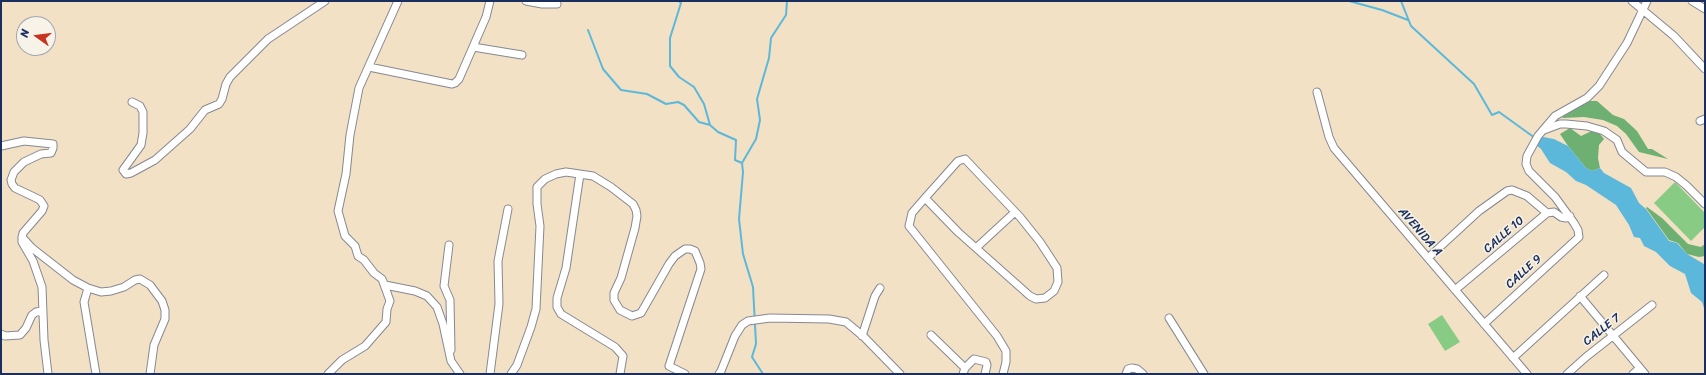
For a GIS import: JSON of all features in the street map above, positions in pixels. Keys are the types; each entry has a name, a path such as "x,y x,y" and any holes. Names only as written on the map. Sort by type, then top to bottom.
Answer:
{"street":[{"path":"132,102 140,106 143,112 143,133 141,145 123,170 126,174 131,173 155,160 190,129 205,110 219,104 230,77 268,39 325,1"},
{"path":"328,374 342,360 365,346 386,322 387,309 390,301 382,279 374,273 364,260 358,256 355,246 345,236 338,211 346,174 355,105 359,88 398,1"},
{"path":"369,66 452,84 459,79 486,17 490,1"},
{"path":"526,1 542,4 557,4"},
{"path":"1632,1 1642,11 1674,36 1705,68"},
{"path":"1428,258 1479,211 1507,191 1512,190 1527,196 1547,213 1554,212 1561,217 1566,218 1570,216 1555,197 1529,171 1526,164 1527,156 1532,144 1555,116 1587,98 1600,86 1627,43 1647,1"},
{"path":"1692,1 1705,9"},
{"path":"473,47 522,55"},
{"name":"AVENIDA A","path":"1317,92 1329,138 1334,148 1527,374"},
{"path":"1544,130 1560,124 1566,124 1587,126 1604,131 1617,140 1622,152 1646,172 1665,172 1676,177 1705,204"},
{"path":"1,146 24,141 53,144 51,153 41,154 24,162 14,172 12,184 15,188 40,200 44,206 42,211 23,233 22,242 33,261 42,288 42,310 48,374"},
{"path":"925,198 976,248 1030,296 1036,299 1041,299 1045,298 1054,291 1058,282 1057,268 1040,242 1015,212 965,159 958,161 925,198 912,213 909,226 932,252 997,336 1006,351 1006,362 1002,374"},
{"path":"511,374 517,365 536,309 540,226 537,204 537,187 545,179 556,174 566,172 593,176 611,186 633,204 636,210 637,216 635,228 614,293 614,300 620,310 632,316 641,313 669,264 680,251 690,249 696,251 699,257 701,269 681,335 667,374"},
{"path":"580,174 566,268 557,298 557,307 561,314 616,346 623,356 620,374"},
{"path":"490,374 499,304 498,261 508,209"},
{"path":"976,248 1015,212"},
{"name":"CALLE 10","path":"1455,290 1547,213"},
{"name":"CALLE 9","path":"1484,324 1579,237 1578,230 1570,216"},
{"path":"22,237 32,248 52,265 73,280 88,288 101,292 111,291 124,287 135,280 140,279 150,285 162,301 165,310 165,319 154,345 150,374"},
{"path":"449,245 444,286 451,306 451,360"},
{"path":"1513,358 1604,275"},
{"path":"384,285 415,291 426,296 437,307 443,324 451,360 460,374"},
{"path":"88,288 84,302 96,374"},
{"path":"862,336 874,296 880,288"},
{"path":"1580,296 1642,371 1632,374"},
{"name":"CALLE 7","path":"1567,374 1652,305"},
{"path":"1,334 5,336 20,335 26,328 32,315 42,310"},
{"path":"719,374 735,336 742,325 752,321 770,318 840,319 846,322 862,336 900,374"},
{"path":"1169,318 1204,374"},
{"path":"931,334 964,371 974,359 981,359 986,362 987,365 985,374"},
{"path":"669,366 685,374"},
{"path":"1126,374 1128,369 1132,368 1138,369 1143,374"}],"green space":[{"path":"1590,101 1597,101 1613,115 1624,119 1637,131 1648,149 1652,149 1668,159 1639,152 1626,134 1617,126 1603,120 1584,117 1562,118 1566,113"},
{"path":"1570,128 1581,136 1596,129 1604,139 1599,145 1598,158 1600,168 1592,171 1586,168 1568,146 1560,134"},
{"path":"1675,182 1705,213 1705,227 1691,241 1654,203"},
{"path":"1647,207 1662,218 1688,244 1701,247 1705,244 1705,256 1699,257 1687,254 1678,243 1669,240 1646,208"},
{"path":"1442,315 1460,342 1445,351 1428,324"}],"water":[{"path":"1543,137 1554,139 1568,146 1586,168 1592,171 1600,168 1604,173 1631,188 1639,203 1646,209 1669,241 1677,243 1687,254 1704,264 1705,311 1702,302 1691,293 1685,274 1670,266 1656,252 1644,246 1640,238 1634,237 1629,225 1616,205 1586,185 1576,181 1566,172 1550,163 1541,149 1533,142"}],"waterway":[{"path":"679,1 681,3 670,38 670,66 679,77 694,87 704,104 710,125"},
{"path":"763,374 752,357 756,344 753,287 743,254 739,219 743,172 742,163 756,139 760,120 757,99 769,58 771,38 786,15 787,1"},
{"path":"1349,1 1382,10 1408,20"},
{"path":"1401,1 1411,26 1474,84 1492,115 1499,112 1535,138"},
{"path":"588,30 603,69 621,90 647,94 666,104 678,102 684,105 699,122 710,125 718,132 736,140 735,160 742,163"}]}
